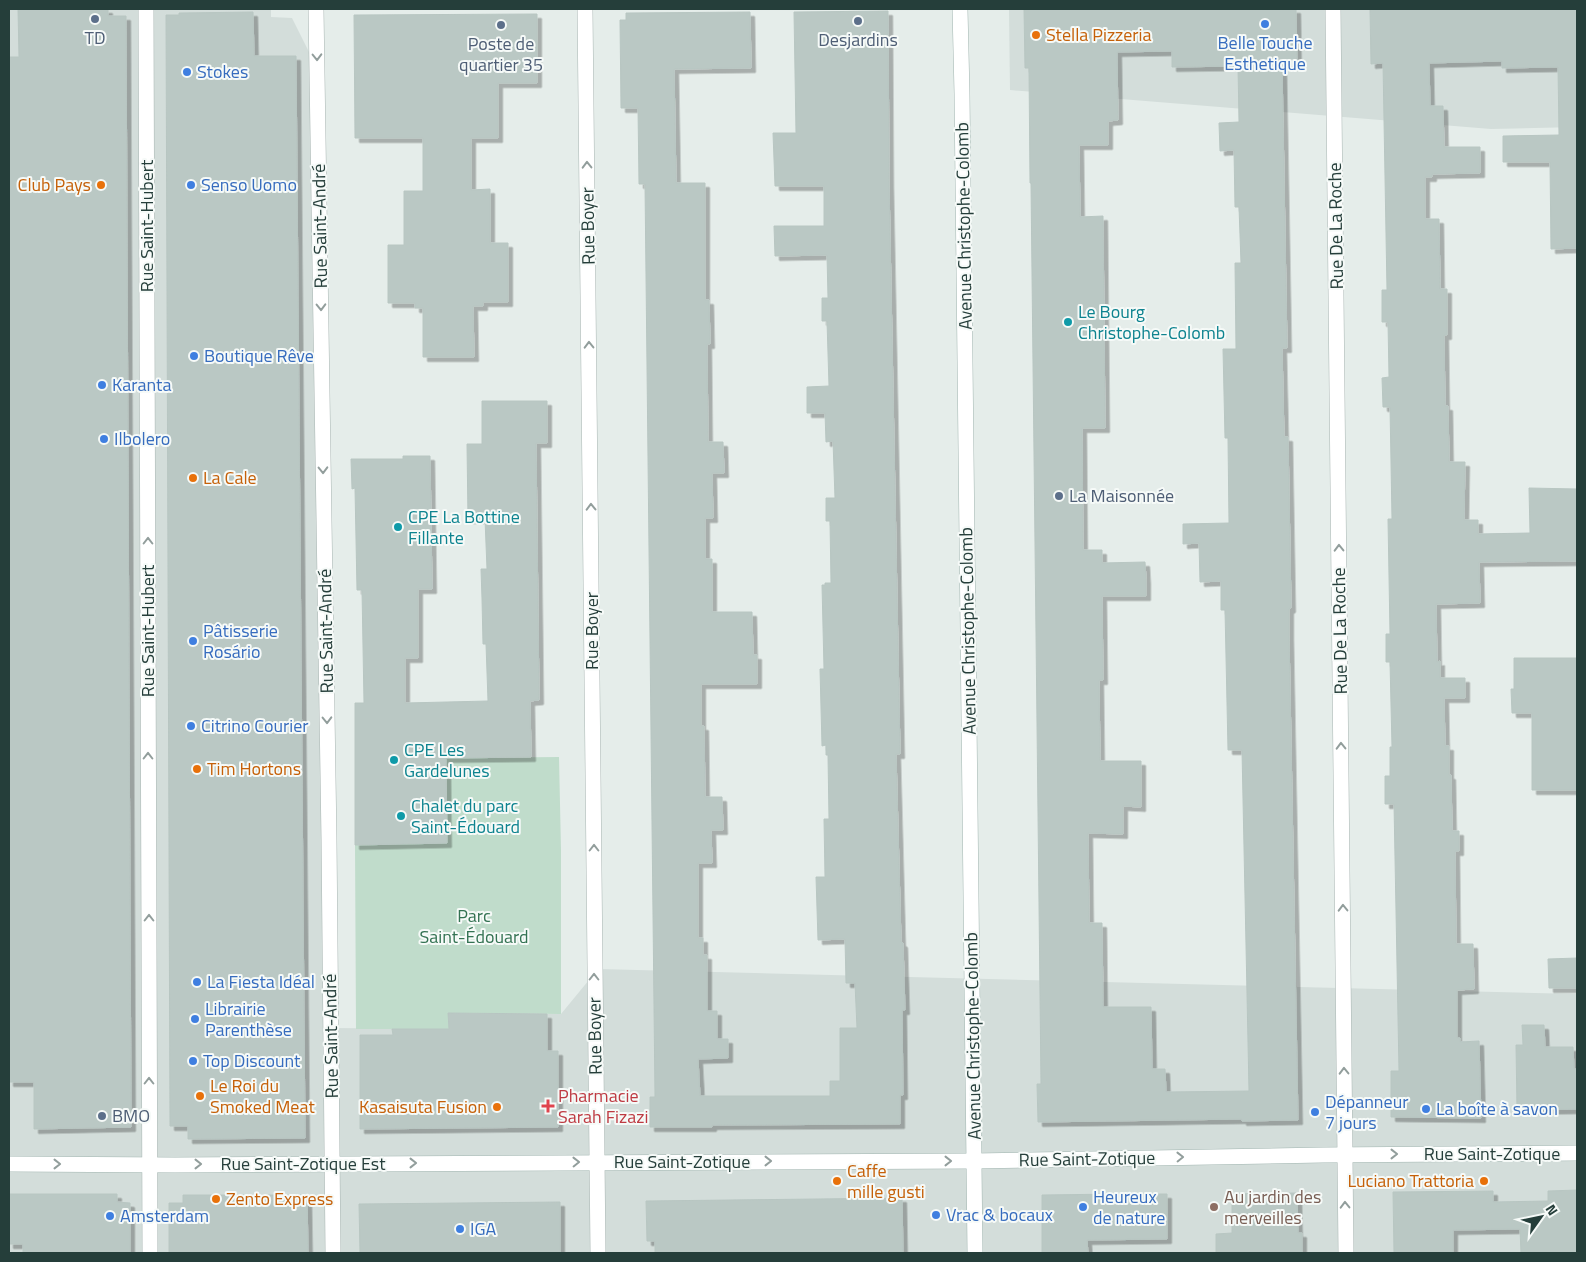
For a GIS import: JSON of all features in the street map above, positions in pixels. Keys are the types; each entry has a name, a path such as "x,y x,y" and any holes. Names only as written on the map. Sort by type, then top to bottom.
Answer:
{"street":[{"name":"Rue Saint-Hubert","path":"146,9 150,1253"},
{"name":"Rue Saint-André","path":"316,9 333,1253"},
{"name":"Rue Boyer","path":"585,9 598,1253"},
{"name":"Avenue Christophe-Colomb","path":"960,9 975,1253"},
{"name":"Rue De La Roche","path":"1333,9 1346,1253"},
{"name":"Rue Saint-Zotique","path":"597,1162 974,1161 1345,1154 1577,1153"},
{"name":"Rue Saint-Zotique Est","path":"9,1164 597,1162"}],"shaded area":[{"path":"9,9 271,9 271,17 292,18 317,68 331,1028 448,1029 448,1013 561,1014 598,969 1577,994 1577,1253 9,1253"},
{"path":"1009,9 1577,9 1577,127 1491,129 1010,90"}],"green space":[{"name":"Parc Saint-Édouard","path":"559,757 561,1014 449,1013 449,1029 356,1029 355,845 447,843 446,758"}],"building":[{"path":"18,9 108,9 108,16 126,16 131,1127 34,1129 34,1082 9,1082 9,57 19,57"},
{"path":"1024,9 1296,9 1297,65 1282,65 1287,348 1282,348 1284,437 1288,437 1291,608 1289,609 1289,636 1298,1120 1038,1122 1037,1084 1041,1084 1031,183 1029,68 1025,68","holes":["1172,51 1172,67 1238,66 1239,122 1219,123 1220,151 1234,150 1235,207 1239,207 1241,263 1235,263 1236,349 1223,349 1225,438 1228,438 1229,523 1183,524 1183,544 1199,543 1200,582 1221,581 1221,610 1225,610 1228,750 1242,750 1249,1091 1166,1092 1165,1069 1152,1069 1151,1007 1103,1007 1102,923 1089,923 1088,833 1123,834 1123,806 1141,807 1141,761 1100,761 1099,680 1103,680 1102,596 1146,596 1146,579 1145,562 1102,563 1102,550 1083,550 1082,428 1105,428 1103,216 1080,217 1079,145 1108,145 1108,121 1118,120 1117,52"]},
{"path":"1370,9 1577,9 1577,248 1551,249 1550,162 1503,162 1503,136 1559,135 1558,67 1502,68 1502,61 1429,63 1430,106 1443,106 1444,147 1480,147 1480,173 1432,174 1432,177 1425,177 1425,219 1439,219 1440,289 1447,289 1447,335 1444,335 1445,406 1448,406 1449,462 1465,462 1464,520 1478,520 1478,534 1530,533 1529,488 1577,489 1577,561 1479,562 1480,603 1436,604 1437,662 1440,661 1440,678 1465,678 1465,698 1444,698 1445,746 1449,746 1452,831 1459,831 1459,851 1455,851 1456,944 1473,944 1474,989 1457,990 1457,1038 1460,1038 1460,1042 1479,1041 1481,1118 1391,1117 1391,1071 1399,1071 1394,804 1385,804 1385,776 1390,776 1390,747 1392,747 1390,662 1386,662 1386,634 1390,634 1388,519 1392,519 1390,407 1383,407 1382,378 1389,377 1388,322 1382,322 1382,290 1387,290 1383,63 1371,64"},
{"path":"888,11 889,184 900,754 896,754 901,942 903,943 905,1010 902,1010 903,1095 900,1095 900,1124 650,1127 650,1097 655,1097 645,184 639,184 638,108 621,108 620,20 626,20 626,13 750,12 751,68 674,69 676,183 705,183 705,300 709,300 710,344 707,344 708,442 723,442 724,473 712,473 713,518 705,518 705,559 712,559 712,612 752,612 753,655 757,655 757,684 701,684 701,726 704,726 705,797 722,797 723,830 711,830 712,863 698,863 698,938 703,938 703,955 707,955 707,1011 717,1011 717,1039 728,1039 728,1058 698,1059 700,1096 830,1096 830,1081 840,1081 840,1028 857,1028 855,983 846,983 845,939 818,940 816,877 825,877 824,819 829,819 828,755 826,755 826,745 822,746 820,669 824,669 822,585 831,583 830,521 826,521 826,498 835,498 833,441 826,442 825,413 807,413 807,387 829,386 827,321 822,321 822,298 828,298 827,255 775,256 774,226 824,226 824,186 775,186 773,133 796,133 794,12"},
{"path":"253,12 254,56 296,56 305,1138 188,1139 188,1126 170,1126 166,15 179,15 179,13"},
{"path":"537,14 537,83 498,83 498,138 471,138 471,190 490,189 490,243 508,243 508,302 483,302 483,306 473,306 474,357 423,357 423,308 415,308 415,303 388,303 388,245 404,245 404,191 423,191 423,138 355,138 354,15"},
{"path":"482,401 547,401 547,443 536,443 539,700 530,701 531,757 446,758 447,843 355,845 355,703 364,703 362,590 357,590 355,488 352,489 351,459 403,459 403,456 430,456 432,589 418,589 418,658 405,658 405,703 488,701 486,644 483,644 481,569 487,569 485,519 468,519 467,444 482,444"},
{"path":"1514,658 1577,658 1577,790 1532,790 1532,713 1512,713 1511,689 1514,689"},
{"path":"1577,958 1577,988 1549,988 1548,959"},
{"path":"448,1013 547,1014 547,1051 558,1051 558,1127 360,1129 360,1035 393,1035 392,1029 449,1029"},
{"path":"1522,1025 1544,1025 1545,1047 1573,1047 1574,1069 1577,1069 1577,1109 1517,1110 1516,1045 1523,1045"},
{"path":"1577,1190 1577,1253 1521,1253 1520,1229 1453,1230 1453,1253 1394,1253 1393,1192 1493,1191 1493,1202 1548,1201 1548,1191"},
{"path":"1297,1193 1298,1233 1302,1233 1302,1253 1216,1253 1216,1234 1232,1233 1232,1194"},
{"path":"9,1194 117,1194 117,1202 130,1203 130,1253 23,1253 23,1244 9,1244"},
{"path":"1167,1194 1167,1239 1087,1240 1088,1253 1042,1253 1042,1195"},
{"path":"183,1195 307,1195 308,1253 169,1253 169,1203 183,1203"},
{"path":"902,1198 903,1253 655,1253 655,1241 647,1241 646,1201"},
{"name":"IGA","path":"560,1202 560,1253 360,1253 359,1204"}],"place":[{"name":"TD","path":"95,19"},
{"name":"Desjardins","path":"858,21"},
{"name":"Belle Touche Esthetique","path":"1265,24"},
{"name":"Poste de quartier 35","path":"501,25"},
{"name":"Stella Pizzeria","path":"1036,35"},
{"name":"Stokes","path":"187,72"},
{"name":"Club Pays","path":"101,185"},
{"name":"Senso Uomo","path":"191,185"},
{"name":"Le Bourg Christophe-Colomb","path":"1068,322"},
{"name":"Boutique Rêve","path":"194,356"},
{"name":"Karanta","path":"102,385"},
{"name":"Ilbolero","path":"104,439"},
{"name":"La Cale","path":"193,478"},
{"name":"La Maisonnée","path":"1059,496"},
{"name":"CPE La Bottine Fillante","path":"398,527"},
{"name":"Pâtisserie Rosário","path":"193,641"},
{"name":"Citrino Courier","path":"191,726"},
{"name":"CPE Les Gardelunes","path":"394,760"},
{"name":"Tim Hortons","path":"197,769"},
{"name":"Chalet du parc Saint-Édouard","path":"401,816"},
{"name":"La Fiesta Idéal","path":"197,982"},
{"name":"Librairie Parenthèse","path":"195,1019"},
{"name":"Top Discount","path":"193,1061"},
{"name":"Le Roi du Smoked Meat","path":"200,1096"},
{"name":"Pharmacie Sarah Fizazi","path":"548,1106"},
{"name":"Kasaisuta Fusion","path":"497,1107"},
{"name":"La boîte à savon","path":"1426,1109"},
{"name":"Dépanneur 7 jours","path":"1315,1112"},
{"name":"BMO","path":"102,1116"},
{"name":"Caffe mille gusti","path":"837,1181"},
{"name":"Luciano Trattoria","path":"1484,1181"},
{"name":"Zento Express","path":"216,1199"},
{"name":"Heureux de nature","path":"1083,1207"},
{"name":"Au jardin des merveilles","path":"1214,1207"},
{"name":"Vrac & bocaux","path":"936,1215"},
{"name":"Amsterdam","path":"110,1216"},
{"name":"IGA","path":"460,1229"}]}
